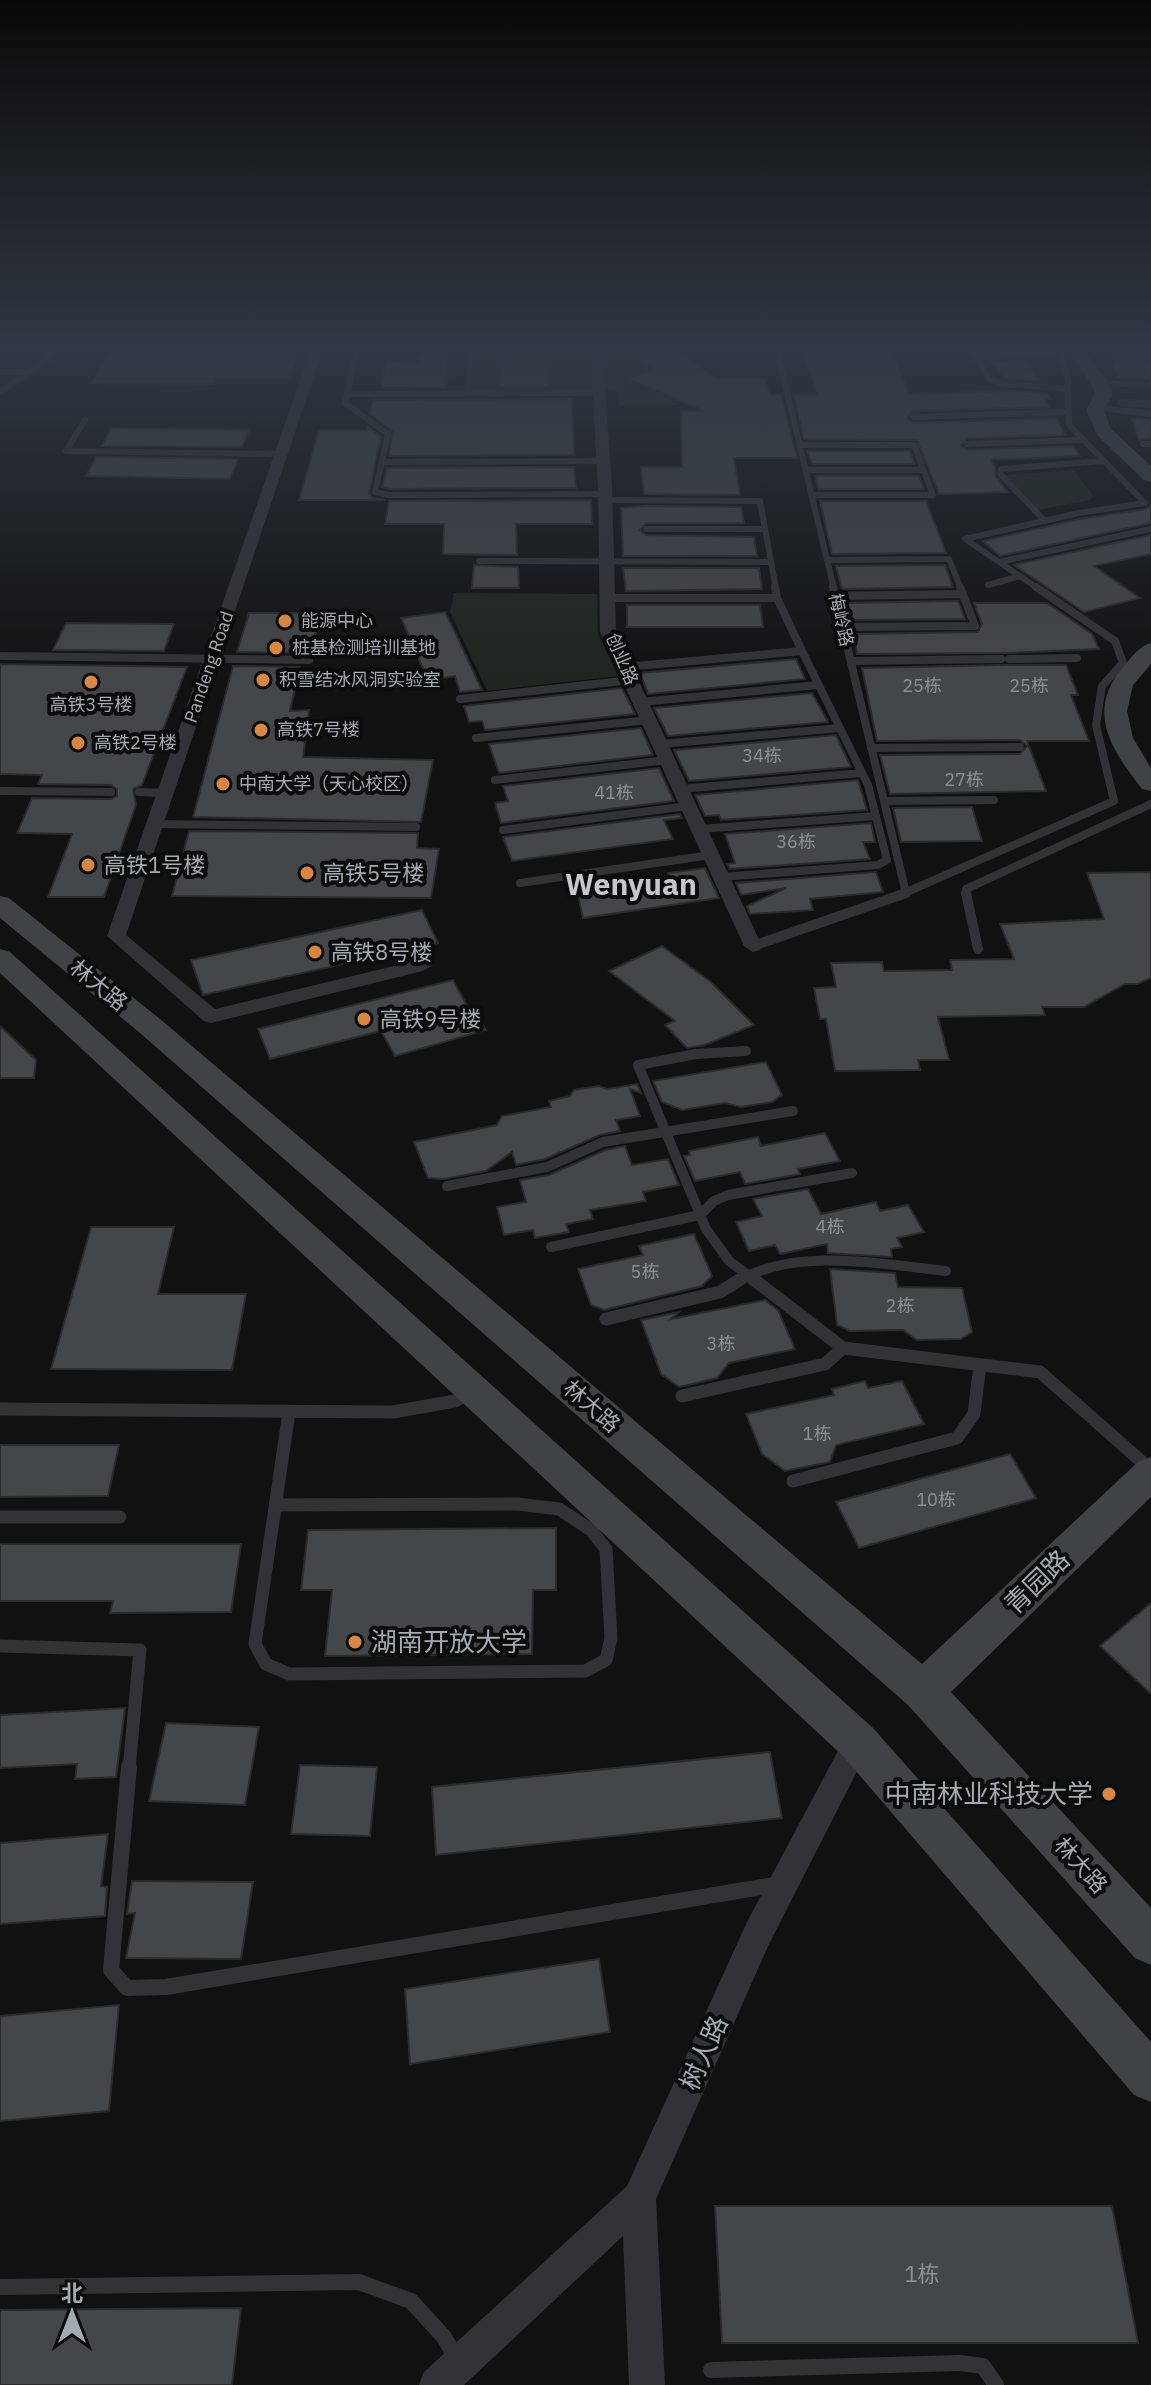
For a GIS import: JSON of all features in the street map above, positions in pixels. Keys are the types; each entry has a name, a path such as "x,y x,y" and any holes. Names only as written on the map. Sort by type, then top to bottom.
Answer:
{"main road":[{"path":"1131,457 1151,476"},
{"path":"1151,650 1123,683 1115,709 1120,737 1151,784"},
{"name":"林大路","path":"0,904 162,1036 923,1691 1151,1942"},
{"path":"0,958 858,1742 1151,2078"},
{"name":"青园路","path":"923,1691 1151,1472"}],"street":[{"name":"Pandeng Road","path":"281,457 116,936 211,1016 423,965"},
{"name":"创业路","path":"603,457 608,632 753,946"},
{"name":"树人路","path":"647,2385 639,2198 758,1933 858,1742"},
{"path":"448,2374 639,2198"}],"lane":[{"path":"383,457 375,492 389,495 760,501 777,598 862,773 887,860 885,864 721,877"},
{"name":"梅岭路","path":"802,457 906,893"},
{"path":"811,495 933,495 918,457"},
{"path":"753,946 906,893 1114,801 1096,725 1102,686 1123,663 1115,641 965,539 1145,503 1100,457"},
{"path":"382,462 603,461"},
{"path":"1045,521 1000,474 1001,469 1104,461"},
{"path":"805,470 922,470"},
{"path":"646,529 765,529"},
{"path":"999,562 1151,529"},
{"path":"827,560 949,559 975,626 842,627"},
{"path":"479,561 771,562"},
{"path":"988,585 1020,576"},
{"path":"835,596 963,594"},
{"path":"607,598 777,598"},
{"path":"460,699 802,651"},
{"path":"0,656 309,660"},
{"path":"851,661 1077,658"},
{"path":"640,702 818,685"},
{"path":"476,738 649,720"},
{"path":"660,744 840,728"},
{"path":"871,748 1020,747"},
{"path":"495,780 667,760"},
{"path":"680,789 862,773"},
{"path":"0,791 111,792"},
{"path":"139,792 165,793"},
{"path":"884,801 994,800"},
{"path":"978,949 965,901 966,889 1151,804"},
{"path":"503,830 688,806"},
{"path":"699,829 876,816"},
{"path":"154,824 416,827"},
{"path":"520,883 711,855"},
{"path":"746,1051 696,1054 638,1065 700,1215 729,1261 843,1348 1040,1372 1151,1472"},
{"path":"447,1186 547,1167 603,1142 793,1111"},
{"path":"551,1247 700,1215 714,1201 728,1195 852,1173"},
{"path":"606,1319 720,1292 747,1276 822,1261 867,1262 946,1271"},
{"path":"682,1396 825,1364 843,1348"},
{"path":"793,1481 957,1438 969,1428 979,1400 980,1365"},
{"path":"0,1409 393,1412 455,1401 475,1391"},
{"path":"276,1505 518,1504 559,1509 591,1530 606,1549 611,1638 606,1660 585,1671 289,1674 266,1664 255,1644 289,1412"},
{"path":"0,1517 120,1517"},
{"path":"0,1646 140,1650 111,1970 127,1988 166,1987 784,1883"},
{"path":"0,2287 359,2282 411,2301 444,2337 448,2374"},
{"path":"711,2370 960,2363 983,2366 996,2385"}],"shaded area":[{"path":"1074,470 1093,496 1090,500 1037,510 1004,475"},
{"path":"454,593 597,594 598,634 619,676 487,691 450,612"}],"building":[{"path":"96,457 238,459 230,479 86,476"},
{"path":"311,457 377,457 369,493 373,498 385,500 299,500"},
{"path":"682,457 797,458 734,458 740,495 644,494 641,467 682,467"},
{"path":"809,457 912,457 915,464 812,464"},
{"path":"924,457 1051,457 991,460 995,476 1008,492 939,494"},
{"path":"574,467 576,488 390,489 382,487 387,468"},
{"path":"815,476 919,476 924,489 818,489"},
{"path":"591,500 592,524 516,524 517,555 443,554 444,524 385,524 389,501"},
{"path":"820,501 926,501 946,553 832,554"},
{"path":"1151,505 1151,523 1000,556 983,541 1080,519 1146,509"},
{"path":"741,507 744,523 646,523 640,530 646,535 754,537 757,556 623,556 621,508"},
{"path":"1151,535 1151,554 1094,566 1140,598 1084,612 1014,565"},
{"path":"474,565 518,567 519,588 472,588"},
{"path":"945,565 953,587 842,589 836,566"},
{"path":"623,568 759,568 762,589 626,591"},
{"path":"958,601 965,619 850,620 846,603"},
{"path":"974,603 1047,603 1092,634 1099,649 857,654 854,634 978,632 982,624"},
{"path":"627,605 760,605 763,627 627,627"},
{"path":"445,612 482,690 460,692 455,676 428,680 401,618"},
{"path":"249,613 320,613 311,653 237,652"},
{"path":"66,623 174,624 164,651 53,650"},
{"path":"796,659 805,679 648,694 640,673"},
{"path":"0,664 187,667 142,785 133,789 136,805 104,897 48,897 72,834 17,833 32,798 111,799 117,796 117,789 111,785 38,784 42,775 0,774"},
{"path":"1066,665 1078,695 1071,695 1089,741 1027,741 1046,791 890,794 880,755 1020,754 1027,746 1020,740 877,741 862,668"},
{"path":"233,666 300,667 290,711 309,710 303,757 433,760 421,822 193,817"},
{"path":"622,688 635,714 485,730 482,721 469,722 464,706"},
{"path":"812,693 828,722 668,736 654,708"},
{"path":"641,728 653,755 499,773 489,744"},
{"path":"836,735 851,767 689,781 674,750"},
{"path":"659,768 674,801 501,823 495,803 508,801 503,786"},
{"path":"858,780 867,810 721,820 719,815 705,816 695,795"},
{"path":"972,807 982,841 901,842 893,808"},
{"path":"680,814 682,818 664,820 673,839 512,861 503,837"},
{"path":"871,823 875,842 863,842 870,859 730,869 727,864 735,863 725,834"},
{"name":"高铁5号楼","path":"189,831 418,833 417,848 439,849 431,898 172,896"},
{"path":"705,868 719,898 583,918 578,895 671,881 668,873"},
{"path":"876,872 883,892 810,899 813,910 750,914 747,906 786,888 741,895 736,883"},
{"path":"1151,872 1151,978 1137,984 1125,984 1084,1007 1042,1007 1045,1015 938,1017 949,1060 918,1060 920,1070 835,1071 826,1019 820,1019 814,988 836,987 831,963 882,962 884,971 952,970 950,960 1014,959 1000,924 1104,919 1087,873"},
{"name":"高铁8号楼","path":"422,910 438,943 203,995 191,960"},
{"path":"662,946 711,982 754,1025 705,1045 687,1048 665,1025 675,1021 609,971"},
{"name":"高铁9号楼","path":"453,980 471,1013 475,1012 486,1030 395,1056 381,1031 270,1059 258,1029"},
{"path":"0,1026 36,1060 34,1078 0,1078"},
{"path":"766,1062 782,1095 772,1102 741,1107 725,1103 682,1110 662,1102 653,1081"},
{"path":"637,1084 641,1093 630,1089 640,1116 616,1120 620,1131 600,1135 545,1159 516,1165 512,1152 486,1171 444,1179 428,1178 414,1142 497,1125 502,1116 551,1107 549,1101 570,1096 574,1090"},
{"path":"825,1133 840,1161 798,1169 800,1174 745,1184 740,1172 695,1181 684,1156 690,1155 689,1151 758,1137 761,1146"},
{"path":"625,1146 632,1165 668,1159 679,1185 643,1192 646,1201 590,1210 593,1219 566,1224 569,1232 535,1238 533,1230 504,1235 497,1207 526,1202 520,1180 549,1175 605,1150"},
{"path":"808,1189 821,1214 876,1202 880,1211 908,1205 924,1232 897,1238 902,1247 891,1249 892,1257 828,1253 827,1244 780,1254 775,1245 749,1251 736,1222 762,1216 753,1199"},
{"path":"91,1227 174,1227 158,1294 246,1294 232,1370 51,1369"},
{"path":"694,1234 712,1276 702,1286 604,1310 591,1305 578,1269 643,1255 639,1246"},
{"path":"830,1269 895,1273 898,1287 962,1288 972,1332 961,1339 917,1340 903,1330 850,1331 837,1325"},
{"path":"765,1300 778,1310 795,1349 729,1363 717,1378 679,1387 661,1374 641,1320 679,1312 671,1319"},
{"path":"865,1381 868,1388 902,1381 924,1424 836,1445 830,1462 785,1471 762,1454 746,1414 834,1395 832,1389"},
{"path":"0,1445 119,1445 108,1496 0,1497"},
{"path":"1010,1454 1036,1498 859,1548 836,1502"},
{"path":"556,1528 556,1590 533,1590 532,1654 325,1656 332,1590 301,1590 308,1530"},
{"path":"0,1544 241,1544 231,1612 110,1613 113,1601 0,1601"},
{"path":"1151,1603 1151,1694 1100,1646"},
{"path":"125,1708 116,1777 75,1779 77,1764 0,1768 0,1715"},
{"path":"166,1723 259,1727 245,1805 149,1801"},
{"path":"770,1752 782,1818 436,1855 432,1787"},
{"path":"300,1765 377,1767 370,1836 291,1834"},
{"path":"108,1834 101,1886 107,1887 105,1916 0,1924 0,1843"},
{"path":"132,1881 253,1882 241,1959 126,1958 135,1913 127,1914"},
{"path":"599,1959 610,2032 410,2064 405,1989"},
{"path":"119,2005 109,2111 0,2121 0,2016"},
{"path":"715,2206 1112,2206 1138,2343 722,2343"},
{"path":"241,2308 232,2385 0,2385 0,2310"}],"place":[{"name":"能源中心","path":"285,621"},
{"name":"桩基检测培训基地","path":"276,648"},
{"name":"积雪结冰风洞实验室","path":"263,680"},
{"name":"高铁3号楼","path":"91,682"},
{"name":"高铁7号楼","path":"261,730"},
{"name":"高铁2号楼","path":"78,743"},
{"name":"中南大学（天心校区）","path":"223,784"},
{"name":"高铁1号楼","path":"88,865"},
{"name":"高铁5号楼","path":"307,873"},
{"name":"高铁8号楼","path":"315,952"},
{"name":"高铁9号楼","path":"364,1019"},
{"name":"湖南开放大学","path":"355,1642"},
{"name":"中南林业科技大学","path":"1109,1794"}],"district":[{"name":"Wenyuan","path":"631,885"}]}
